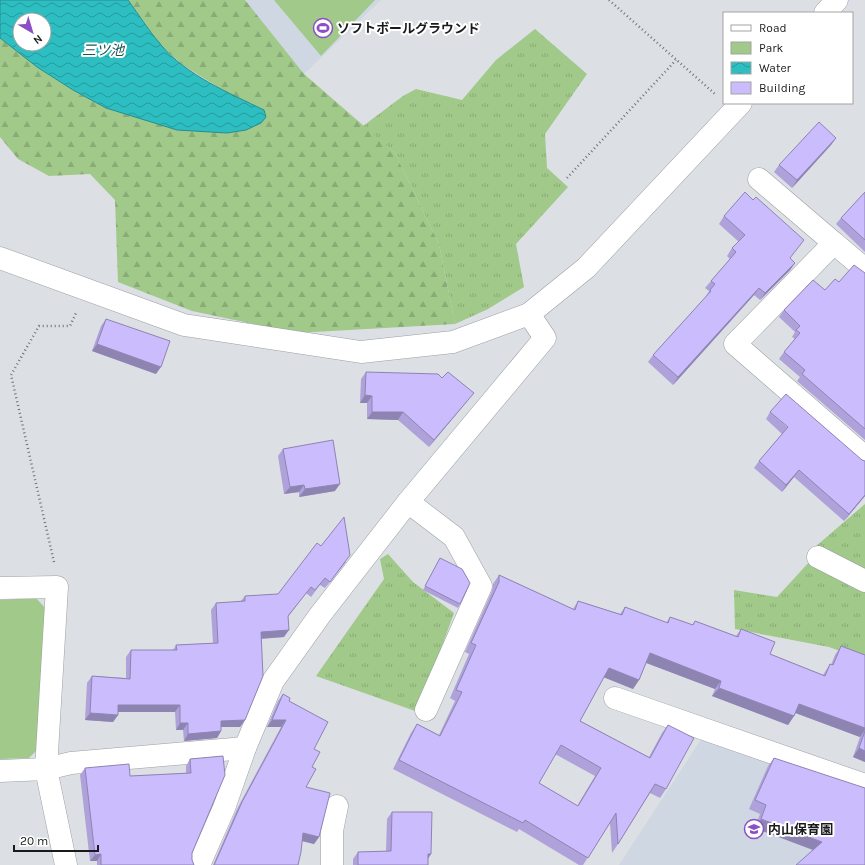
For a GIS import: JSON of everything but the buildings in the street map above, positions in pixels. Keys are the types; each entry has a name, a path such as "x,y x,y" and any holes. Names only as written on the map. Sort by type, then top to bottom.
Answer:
{"street":[{"path":"826,12 838,0"},
{"path":"0,258 184,325 361,352 453,342 528,314 586,268 740,104"},
{"path":"758,179 865,269"},
{"path":"834,243 735,344 865,457"},
{"path":"199,865 224,808 244,748 273,681 320,615 408,502 545,338 528,314"},
{"path":"408,502 454,537 481,586 426,710"},
{"path":"818,556 865,580"},
{"path":"0,588 58,587 46,769 66,865"},
{"path":"615,698 865,785"},
{"path":"0,771 46,769 71,763 244,748"},
{"path":"332,865 332,831 337,806"}],"path":[{"path":"609,0 719,98"},
{"path":"568,178 676,60"},
{"path":"58,587 55,564 11,374 39,326 70,326 78,309"}],"shaded area":[{"path":"245,0 381,0 304,74"},
{"name":"内山保育園","path":"702,738 865,792 865,865 619,865"}],"green space":[{"path":"128,0 245,0 304,74 395,153 439,244 455,324 296,333 192,311 118,282 115,200 90,174 49,176 18,159 0,137 0,38 12,47 12,52 18,52 37,67 73,90 106,108 227,133 246,130 261,123 221,89 184,66 161,46"},
{"name":"ソフトボールグラウンド","path":"274,0 375,0 321,56"},
{"path":"535,29 587,74 545,134 547,168 568,187 516,244 524,287 488,309 455,324 439,244 395,153 363,126 403,96 416,89 462,100 496,60"},
{"path":"865,504 865,573 815,547"},
{"path":"388,554 413,582 454,613 418,712 316,676 384,579 380,559"},
{"path":"811,560 865,587 865,660 829,647 735,629 734,590 777,597"},
{"path":"36,598 46,609 37,750 29,758 0,759 0,600"}],"water":[{"name":"三ツ池","path":"0,0 128,0 152,34 171,56 195,74 264,110 266,117 261,123 246,130 227,133 177,130 106,108 73,90 37,67 18,52 52,52 52,12 12,12 12,47 0,38"}],"place":[{"name":"ソフトボールグラウンド","path":"323,28"},
{"name":"内山保育園","path":"754,829"}]}
